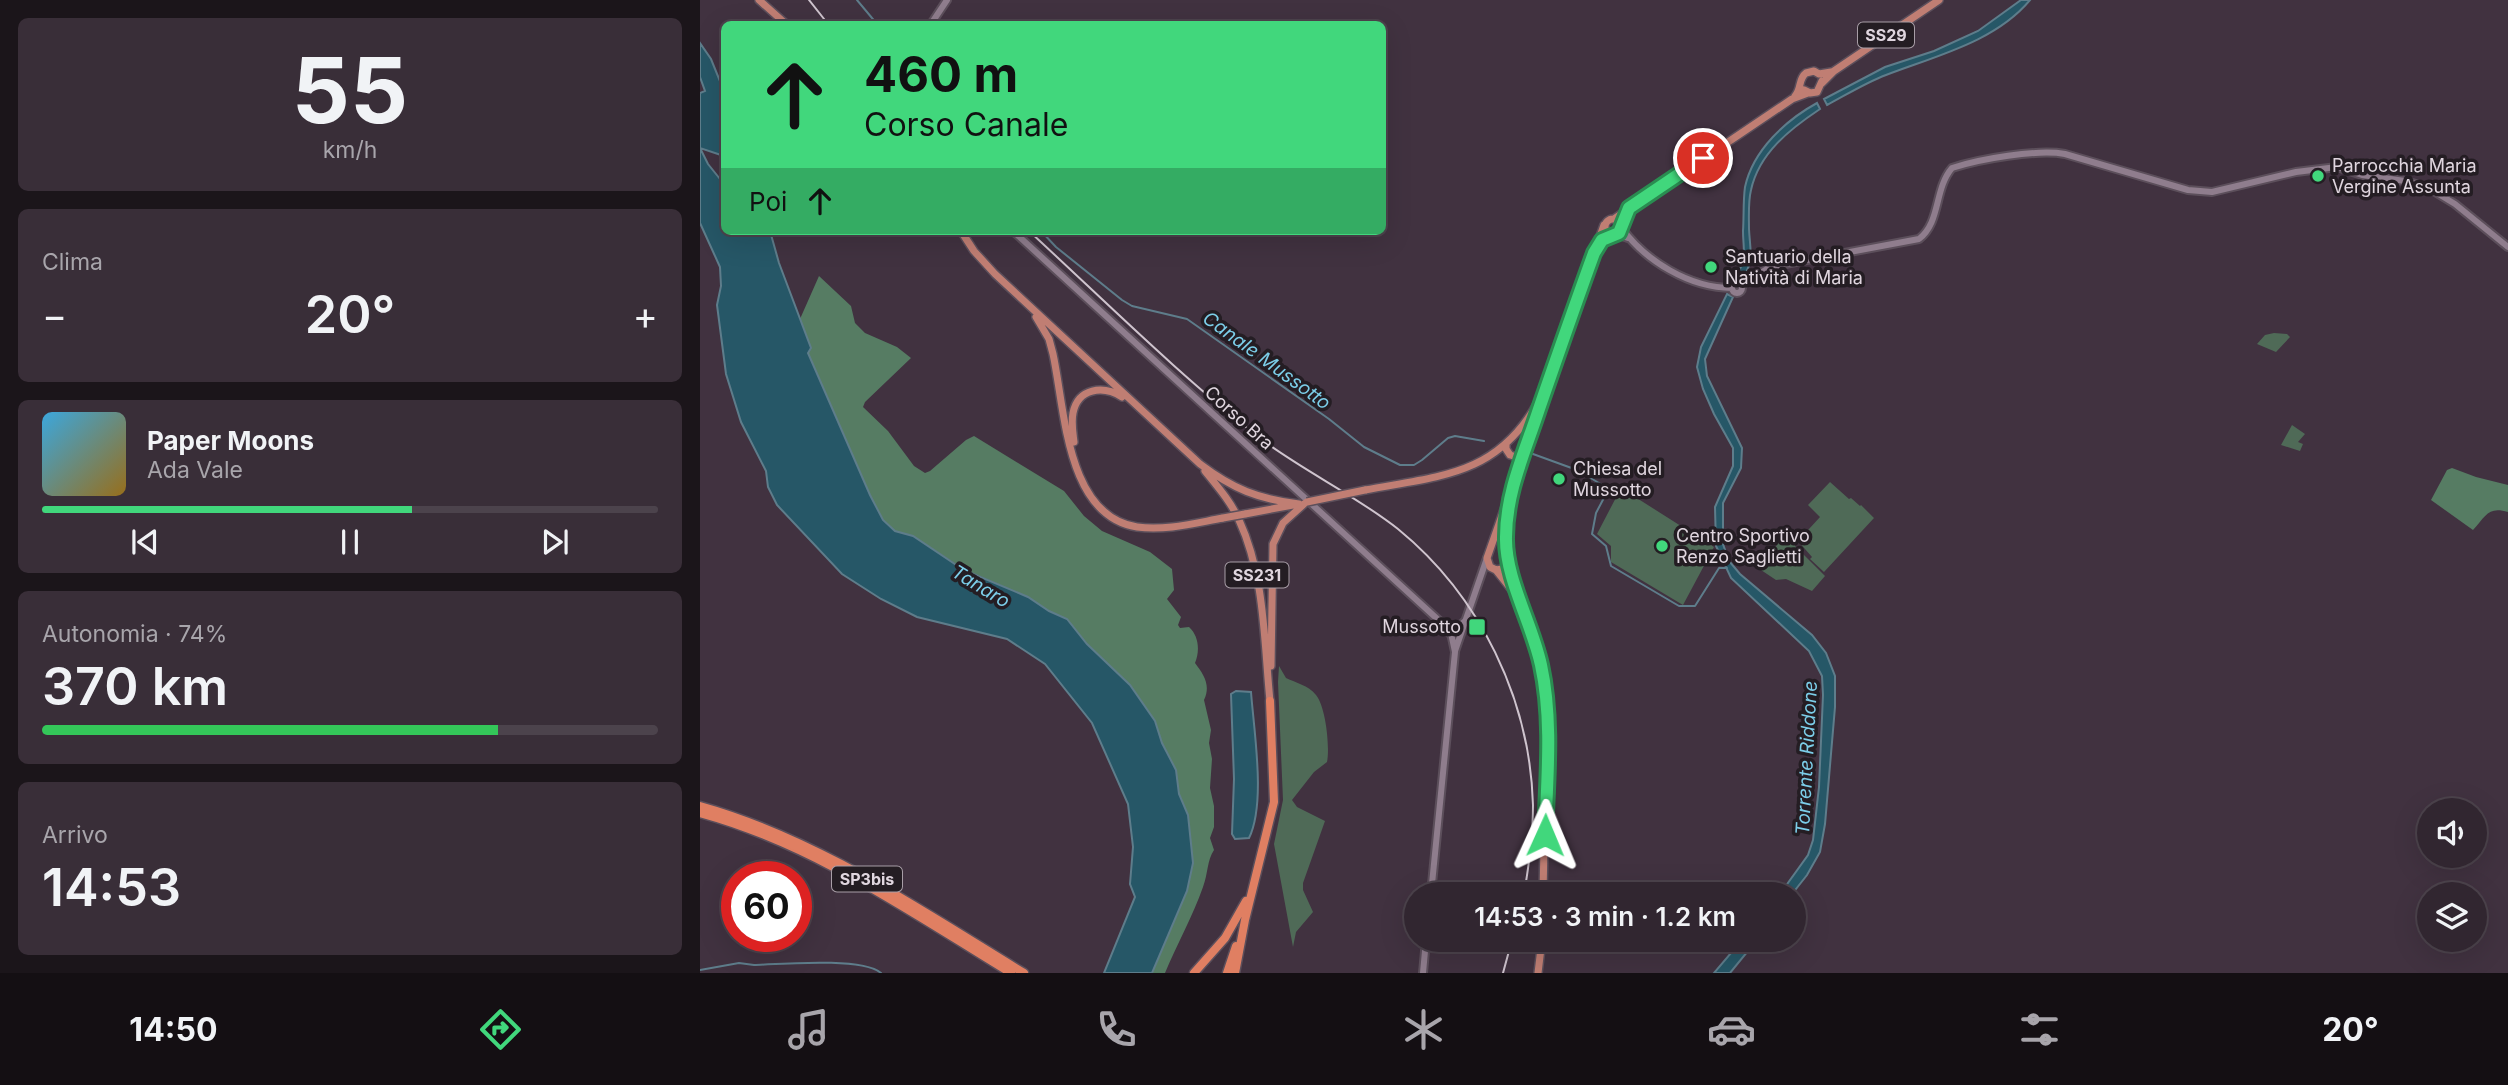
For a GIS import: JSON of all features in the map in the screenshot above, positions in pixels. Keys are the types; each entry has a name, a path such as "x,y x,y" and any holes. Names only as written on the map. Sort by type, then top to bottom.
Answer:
{"highway":[{"name":"SS231","path":"1228,970 1245,920 1274,802 1270,701"},
{"name":"SP3bis","path":"700,806 750,822 807,846 871,881 1024,973"},
{"name":"SP3bis","path":"700,813 770,836 804,852 1011,973"},
{"name":"SS231","path":"1194,973 1225,938 1252,889"},
{"path":"1235,973 1245,920"}],"main road":[{"path":"759,0 783,21"},
{"path":"933,21 947,0"},
{"name":"SS29","path":"1822,83 1834,71 1939,0"},
{"path":"1432,882 1456,634 1465,621 1508,503 1544,392 1604,225 1607,220 1614,219 1792,99 1817,92 1822,83 1819,74 1814,71 1805,73 1801,78 1801,86 1792,99"},
{"name":"SS29","path":"1819,74 1834,71"},
{"path":"1801,86 1808,93"},
{"path":"1614,219 1630,239 1680,276 1709,285 1732,288 1738,293 1742,290 1742,285 1770,267 1919,239 1930,226 1941,184 1952,168 2056,153 2188,190 2205,192 2296,172 2337,167 2362,175 2405,181 2427,187 2455,204 2508,247"},
{"path":"1594,253 1602,240 1613,235 1621,225 1629,208"},
{"path":"1604,225 1606,232 1630,239"},
{"name":"SS231","path":"964,235 984,263 1027,305 1200,464 1226,498 1249,543 1257,576 1270,701"},
{"name":"Corso Bra","path":"1017,235 1456,634"},
{"path":"1027,305 1043,326 1053,354 1065,417 1084,487 1096,505 1116,520 1134,527 1162,528 1303,504 1445,474 1479,463 1491,457 1526,423 1544,392"},
{"path":"1077,467 1073,412 1077,402 1088,392 1101,389 1114,392 1164,431"},
{"path":"1513,437 1522,440 1524,452"},
{"path":"1506,444 1517,472"},
{"path":"1491,457 1517,457 1524,452"},
{"path":"1200,464 1233,487 1270,500 1303,504"},
{"path":"1508,503 1507,559 1537,648 1547,707 1544,882"},
{"path":"1270,701 1273,544 1283,523 1303,504"},
{"path":"1489,555 1500,550 1507,559"},
{"path":"1489,555 1488,564 1521,602"},
{"path":"1482,573 1504,567 1507,559"},
{"path":"1423,973 1425,952"},
{"path":"1538,973 1541,952"}],"green space":[{"path":"819,276 851,306 855,323 865,333 897,347 911,358 863,407 888,431 914,466 925,473 930,471 974,436 1064,491 1084,516 1102,531 1150,552 1172,569 1174,590 1167,599 1181,617 1178,625 1180,628 1189,627 1197,639 1198,654 1195,663 1207,685 1204,700 1211,730 1210,788 1214,806 1214,827 1210,838 1214,850 1199,898 1165,973 1152,973 1187,891 1193,863 1188,815 1179,794 1176,770 1162,743 1155,721 1130,685 1087,644 1067,619 1028,597 964,569 913,536 895,531 883,520 808,353 811,348 800,319"},
{"path":"2287,334 2290,337 2276,352 2257,344 2265,335"},
{"path":"2292,425 2305,434 2298,442 2303,444 2300,451 2281,445"},
{"path":"2452,468 2508,485 2508,512 2492,511 2473,530 2431,500 2447,470"},
{"path":"1830,482 1874,518 1824,572 1810,559 1812,557 1798,541 1820,517 1808,505"},
{"name":"Centro Sportivo Renzo Saglietti","path":"1621,488 1714,547 1683,605 1611,562 1611,546 1597,534"},
{"path":"1786,534 1825,576 1812,591 1786,579 1776,580 1758,568"},
{"path":"1279,666 1286,678 1316,695 1325,718 1328,747 1327,762 1314,772 1292,800 1297,807 1325,821 1303,883 1303,890 1313,912 1296,932 1293,947 1274,844 1283,800"}],"water":[{"path":"2021,0 2030,0 2016,15 1982,37 1878,78 1827,105 1824,99 1885,67 1934,51 1978,31"},
{"path":"700,43 711,59 721,84 721,155 700,148 700,93 705,91 700,77"},
{"path":"1817,103 1820,109 1777,143 1768,153 1755,177 1749,204 1750,262 1741,281 1735,277 1743,260 1744,198 1749,173 1772,138 1794,118"},
{"name":"Tanaro","path":"700,148 721,180 721,235 771,235 811,348 808,353 883,520 895,531 913,536 964,570 1028,597 1067,619 1087,644 1130,685 1155,721 1162,743 1176,770 1179,794 1188,815 1193,863 1187,891 1152,973 1104,973 1135,897 1130,884 1133,847 1128,804 1092,723 1045,664 1007,639 917,617 881,599 842,574 777,505 768,487 766,471 741,422 726,374 717,305 721,286 720,267 700,223"},
{"path":"1727,294 1733,297 1705,359 1707,376 1742,448 1741,468 1723,503 1723,544 1729,561 1740,574 1812,635 1826,653 1835,676 1825,824 1820,852 1801,882 1789,882 1808,855 1813,840 1819,787 1822,676 1809,651 1731,578 1716,546 1715,507 1733,466 1733,448 1703,389 1697,367 1701,347"},
{"path":"1236,691 1251,692 1258,787 1254,823 1249,838 1235,839 1232,834 1234,779 1231,694"},
{"path":"1732,952 1747,952 1730,973 1714,973"}],"waterway":[{"name":"Canale Mussotto","path":"857,0 874,21"},
{"name":"Canale Mussotto","path":"1045,235 1122,300 1132,306 1187,319 1329,419 1364,447 1400,465 1414,465 1448,438 1455,436 1484,441"},
{"name":"Canale Mussotto","path":"1533,454 1577,470 1604,486 1606,494 1596,513 1592,534 1606,546 1611,566 1679,606 1695,606 1719,568 1727,568"},
{"path":"700,970 739,963 840,963 871,968 881,973"}],"railway":[{"path":"809,0 826,21"},
{"path":"1033,235 1231,415 1278,451 1365,505 1398,529 1453,585 1495,652 1511,689 1522,727 1530,765 1533,805 1526,882"},
{"path":"1503,973 1509,952"}],"place":[{"name":"Parrocchia Maria Vergine Assunta","path":"2318,176"},
{"name":"Santuario della Natività di Maria","path":"1711,267"},
{"name":"Chiesa del Mussotto","path":"1559,479"},
{"name":"Centro Sportivo Renzo Saglietti","path":"1662,546"},
{"name":"Mussotto","path":"1477,627"}],"route":[{"path":"1545,835 1547,707 1537,648 1507,562 1508,503 1522,454 1594,253 1602,240 1619,233 1620,224 1629,208 1703,158"}],"water label":[{"name":"Torrente Riddone","path":"1806,758"}]}
